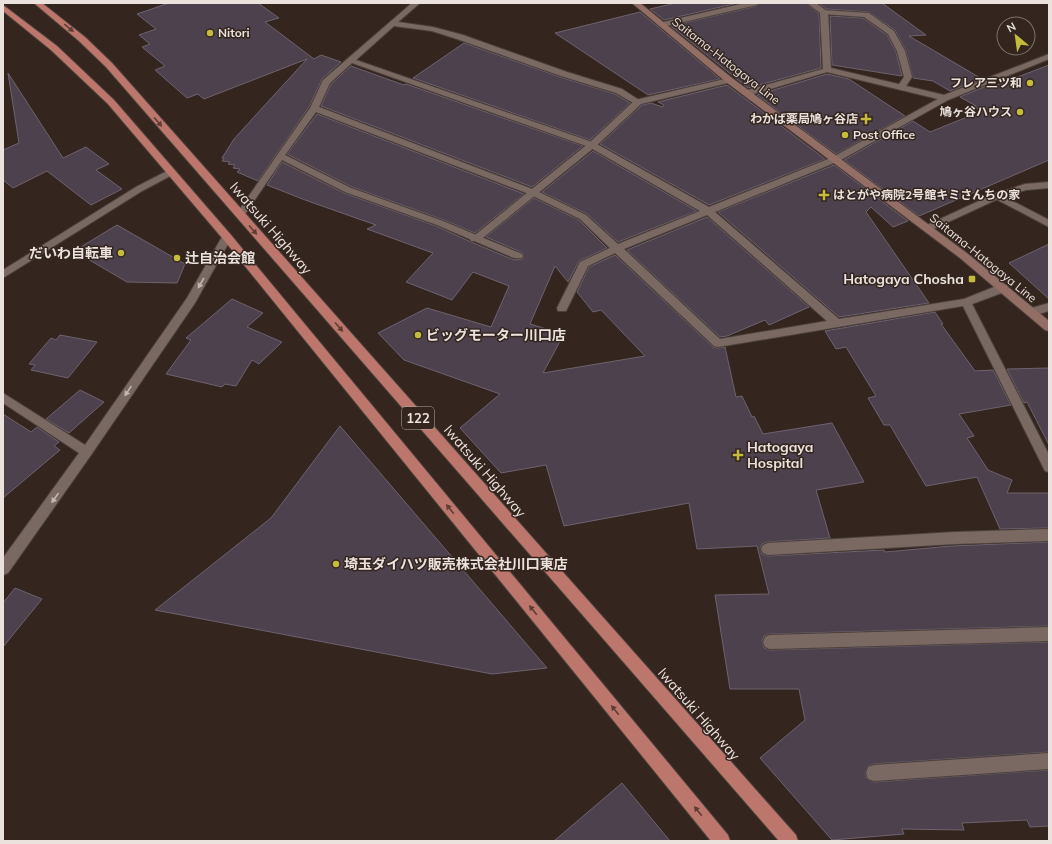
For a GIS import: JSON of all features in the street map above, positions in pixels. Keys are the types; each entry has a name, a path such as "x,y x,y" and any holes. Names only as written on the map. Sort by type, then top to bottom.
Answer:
{"highway":[{"name":"Iwatsuki Highway","path":"38,3 82,39 109,65 790,841"},
{"name":"122","path":"3,7 54,48 111,102 227,237 722,841"}],"main road":[{"name":"Saitama-Hatogaya Line","path":"636,3 729,80 928,228 1004,288 1049,327"}],"street":[{"path":"240,215 314,108 326,82 416,3"},
{"path":"662,25 754,3"},
{"path":"811,3 824,12 866,15 891,33 901,51 908,77 901,87"},
{"path":"824,12 827,70"},
{"path":"393,24 433,29 460,37 564,74 619,91 638,102"},
{"path":"562,308 584,264 616,249 836,159 945,98 1049,56"},
{"path":"350,60 592,145 708,211 836,323"},
{"path":"747,93 827,70 945,98"},
{"path":"475,239 592,145 638,102 729,80"},
{"path":"314,108 532,192 583,217 718,343 966,302 1004,288"},
{"path":"280,156 348,190 440,223 518,256"},
{"path":"3,275 139,189 171,172"},
{"path":"928,228 997,196 1025,187 1049,185"},
{"path":"997,196 1049,224"},
{"path":"3,569 87,452 191,300 227,237"},
{"path":"966,302 1049,467"},
{"path":"1032,312 1049,307"},
{"path":"3,397 87,452"},
{"path":"768,548 955,538 1049,535"},
{"path":"770,642 1049,634"},
{"path":"874,773 1049,761"}],"building":[{"path":"169,3 258,3 279,18 265,22 314,59 321,55 341,62 322,79 309,107 258,181 237,172 240,169 233,168 235,165 228,164 230,162 222,161 224,158 222,158 234,139 307,59 204,99 198,94 187,98 155,70 165,66 142,47 150,44 139,35 156,29 137,14"},
{"path":"676,3 738,3 664,20 650,9"},
{"path":"759,3 806,3 819,14 821,68 748,88 671,26 757,6"},
{"path":"818,3 882,3 926,35 909,36 982,79 950,91 933,81 913,78 906,51 895,30 869,12 826,9"},
{"path":"640,12 720,79 648,95 555,33"},
{"path":"830,16 863,18 887,35 896,52 902,76 832,65"},
{"path":"464,43 560,77 615,94 630,103 590,140 413,78"},
{"path":"1049,65 1049,160 919,216 844,160 913,121 930,132 982,111 960,97 991,84 994,86"},
{"path":"351,66 583,146 532,187 321,106 331,84"},
{"path":"8,73 63,158 86,147 109,164 96,170 122,189 91,205 47,171 13,188 3,180 3,150 19,143"},
{"path":"827,74 849,79 905,116 836,154 757,95"},
{"path":"727,85 825,159 709,205 600,144 642,105 651,103 663,107 664,105 658,102"},
{"path":"317,114 524,194 475,233 444,220 352,187 287,154"},
{"path":"593,151 697,211 618,242 587,214 542,192"},
{"path":"282,162 344,193 436,226 514,260 523,259 523,253 486,237 534,198 579,220 607,248 579,261 568,282 555,266 530,324 564,334 543,373 645,356 601,310 593,312 577,292 589,267 615,255 713,347 725,347 736,397 742,396 752,417 754,416 763,434 832,423 864,482 816,490 830,538 767,542 762,544 760,548 762,554 768,556 884,550 885,552 952,546 1049,542 1049,626 770,634 764,636 762,641 764,648 770,650 1049,642 1049,752 874,764 868,766 865,773 867,779 874,782 1049,770 1049,826 1030,827 1027,820 962,823 964,830 902,829 904,834 832,840 760,758 805,720 799,689 730,689 715,595 769,594 757,546 697,549 689,503 564,526 546,465 501,473 460,428 500,394 404,360 378,333 427,308 491,327 509,286 473,272 452,300 406,282 433,253 367,229 376,225 267,185"},
{"path":"834,165 908,221 893,227 871,207 866,212 929,303 839,317 718,212"},
{"path":"707,217 809,307 769,325 765,320 727,336 720,337 627,250"},
{"path":"117,225 185,264 177,283 127,282 74,251"},
{"path":"1049,244 1049,299 1009,263"},
{"path":"232,299 263,313 247,327 282,342 259,364 252,360 236,386 225,384 222,387 166,374 191,340 186,338"},
{"path":"935,312 943,324 941,324 975,371 993,370 1011,405 959,414 974,436 967,438 988,470 1012,480 1007,493 1049,493 1049,528 1000,529 977,477 926,486 890,425 884,425 868,398 876,396 846,347 836,349 825,331"},
{"path":"60,335 97,342 68,378 31,370 35,365 29,364 51,338 56,340"},
{"path":"1049,368 1049,445 1027,402 1024,403 1007,369"},
{"path":"80,390 104,402 69,433 46,419"},
{"path":"3,414 31,432 37,427 59,442 54,446 60,450 3,498"},
{"name":"埼玉ダイハツ販売株式会社川口東店","path":"340,426 547,668 492,674 155,610 271,518"},
{"path":"15,588 42,599 3,647 3,603"},
{"path":"622,783 670,841 554,841"}],"place":[{"name":"Nitori","path":"210,33"},
{"name":"フレア三ツ和","path":"1030,83"},
{"name":"鳩ヶ谷ハウス","path":"1020,112"},
{"name":"わかば薬局鳩ヶ谷店","path":"866,119"},
{"name":"Post Office","path":"845,135"},
{"name":"はとがや病院2号館キミさんちの家","path":"824,195"},
{"name":"だいわ自転車","path":"121,253"},
{"name":"辻自治会館","path":"177,258"},
{"name":"Hatogaya Chosha","path":"972,279"},
{"name":"ビッグモーター川口店","path":"418,335"},
{"name":"Hatogaya Hospital","path":"738,455"},
{"name":"埼玉ダイハツ販売株式会社川口東店","path":"336,564"}]}
